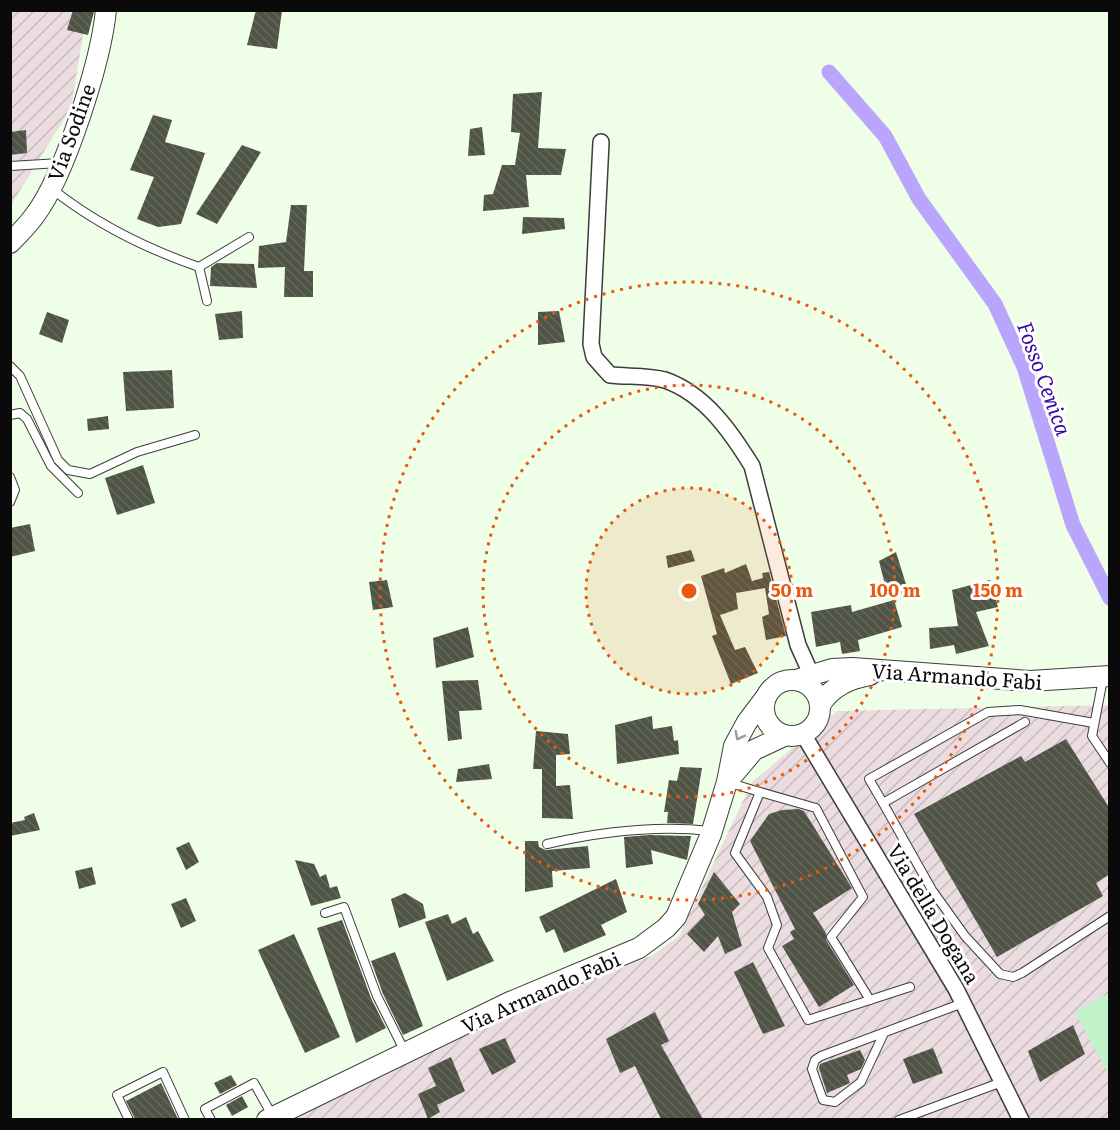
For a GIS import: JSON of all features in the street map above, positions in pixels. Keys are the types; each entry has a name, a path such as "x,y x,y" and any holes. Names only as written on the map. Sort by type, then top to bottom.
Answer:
{"street":[{"name":"Via Sodine","path":"10,243 36,214 61,163 75,128 104,31 106,10"},
{"path":"601,142 591,344 594,357 610,375 664,380 688,392 706,405 741,448 752,466 798,645 803,677 812,688 820,705"},
{"name":"Via Armando Fabi","path":"803,677 853,668 1030,681 1107,677"},
{"path":"728,782 754,750 793,735 816,722 825,696 841,684 890,671"},
{"path":"728,782 734,746 747,722 778,683 803,677"},
{"path":"766,697 764,716 775,731 793,735"},
{"name":"Via della Dogana","path":"793,735 963,1003 1021,1119"},
{"name":"Via Armando Fabi","path":"278,1116 405,1052 654,939 676,917 712,831 728,782"}],"lane":[{"path":"10,166 61,163"},
{"path":"50,188 80,211 167,256 199,267 249,237"},
{"path":"199,267 207,301"},
{"path":"10,366 20,376 58,460 68,470 78,474 90,474 137,452 195,435"},
{"path":"10,415 20,413 27,419 51,466 78,493"},
{"path":"10,477 15,490 10,502"},
{"path":"1107,677 1092,736 1110,763"},
{"path":"1095,723 1020,710 988,712 869,779 932,890 965,936 1000,974 1013,977 1022,973 1110,916"},
{"path":"883,803 1026,722"},
{"path":"728,782 816,808 863,897 831,937 870,1000"},
{"path":"760,792 735,853 767,897 777,925 768,948 808,1020 910,987"},
{"path":"547,844 584,835 625,831 683,828 712,831"},
{"path":"325,913 344,907 377,996 405,1052"},
{"path":"884,1033 861,1082 835,1102 823,1100 811,1064 815,1060 884,1033 963,1003"},
{"path":"129,1119 117,1095 163,1072 185,1119"},
{"path":"898,1119 1002,1082"},
{"path":"211,1119 205,1109 254,1083 278,1116"}],"shaded area":[{"path":"11,11 87,11 71,108 11,205"},
{"path":"1109,705 1109,1119 287,1120 449,1040 653,955 679,936 752,782 837,711"}],"green space":[{"path":"1109,993 1110,1075 1075,1012"}],"building":[{"path":"73,10 94,12 88,35 67,30"},
{"path":"256,10 282,10 277,49 247,45"},
{"path":"542,92 538,148 566,149 561,175 526,175 529,207 483,211 484,195 493,194 502,165 515,165 520,133 511,132 513,94"},
{"path":"153,115 172,120 165,142 205,153 181,224 158,227 137,219 154,177 130,170"},
{"path":"482,127 485,155 468,156 470,129"},
{"path":"26,130 27,153 10,155 10,132"},
{"path":"242,145 261,152 217,224 196,214"},
{"path":"291,205 307,205 304,271 313,271 313,297 284,297 285,267 258,268 259,246 286,242"},
{"path":"523,217 564,218 565,229 522,234"},
{"path":"217,263 254,264 257,288 210,286 211,267"},
{"path":"242,311 243,338 219,340 215,314"},
{"path":"559,311 565,342 538,345 538,312"},
{"path":"47,312 69,320 62,343 39,334"},
{"path":"172,370 174,408 126,411 123,372"},
{"path":"108,416 109,429 88,431 87,419"},
{"path":"143,465 155,503 117,515 105,478"},
{"path":"30,524 35,551 10,557 10,528"},
{"path":"691,550 695,561 668,568 666,556"},
{"path":"896,552 909,594 888,597 879,561"},
{"path":"746,564 752,581 763,578 762,573 769,572 786,636 766,640 762,617 769,614 765,588 736,593 738,609 720,615 735,650 745,647 758,673 731,684 712,636 717,634 701,576 724,568 725,573"},
{"path":"387,580 393,607 373,610 369,582"},
{"path":"990,580 998,607 976,612 989,646 956,654 954,645 930,649 929,628 958,626 952,590"},
{"path":"894,600 902,627 858,640 860,651 842,654 840,642 816,647 811,612 851,605 852,612"},
{"path":"468,627 474,657 436,668 433,638"},
{"path":"478,680 482,710 459,711 462,739 448,741 442,681"},
{"path":"652,716 653,729 672,726 674,741 678,740 679,754 617,764 615,725"},
{"path":"536,731 568,734 570,754 556,755 556,786 570,785 573,819 542,818 542,769 533,769"},
{"path":"1066,739 1110,809 1110,874 1096,883 1103,896 997,957 914,814 1021,756 1025,762"},
{"path":"489,764 492,779 456,782 458,769"},
{"path":"680,767 702,768 693,824 667,823 668,812 664,812 669,780 677,781"},
{"path":"782,810 804,811 852,888 813,913 826,933 826,940 854,985 819,1007 782,946 794,939 790,932 795,929 750,841 769,814"},
{"path":"34,813 40,830 10,836 10,823 25,820 24,817"},
{"path":"691,836 687,860 651,850 653,864 626,868 624,837"},
{"path":"525,841 538,841 539,847 546,850 588,846 590,868 552,871 553,887 525,892"},
{"path":"189,842 199,862 186,870 176,848"},
{"path":"295,860 314,864 320,877 326,874 330,888 337,886 341,898 311,906"},
{"path":"92,867 96,884 79,889 75,871"},
{"path":"714,872 740,904 732,912 742,946 725,954 718,936 704,952 687,934 705,915 698,904"},
{"path":"616,879 627,912 601,925 606,935 564,953 554,929 546,933 539,917"},
{"path":"405,893 423,904 426,918 399,928 391,899"},
{"path":"186,898 196,921 181,928 171,904"},
{"path":"448,914 452,924 466,917 473,934 478,931 494,961 447,981 425,922"},
{"path":"342,920 371,998 386,1028 356,1043 317,928"},
{"path":"294,934 340,1037 305,1053 258,950"},
{"path":"395,952 423,1026 403,1035 383,994 371,961"},
{"path":"753,962 785,1026 763,1034 734,972"},
{"path":"655,1012 669,1041 661,1045 703,1119 661,1119 635,1066 620,1073 606,1039"},
{"path":"1073,1025 1085,1054 1040,1082 1028,1051"},
{"path":"505,1038 516,1062 492,1075 479,1049"},
{"path":"933,1048 943,1073 913,1084 903,1059"},
{"path":"860,1050 865,1060 861,1069 847,1075 850,1083 827,1093 819,1068 820,1064"},
{"path":"451,1057 465,1091 437,1105 440,1112 428,1119 418,1094 436,1086 428,1068"},
{"path":"231,1075 237,1085 220,1094 214,1083"},
{"path":"161,1083 178,1119 135,1119 126,1101"},
{"path":"242,1096 248,1107 232,1116 226,1105"}],"waterway":[{"name":"Fosso Cenica","path":"829,72 885,136 919,199 995,304 1024,367 1073,525 1110,598"}]}
